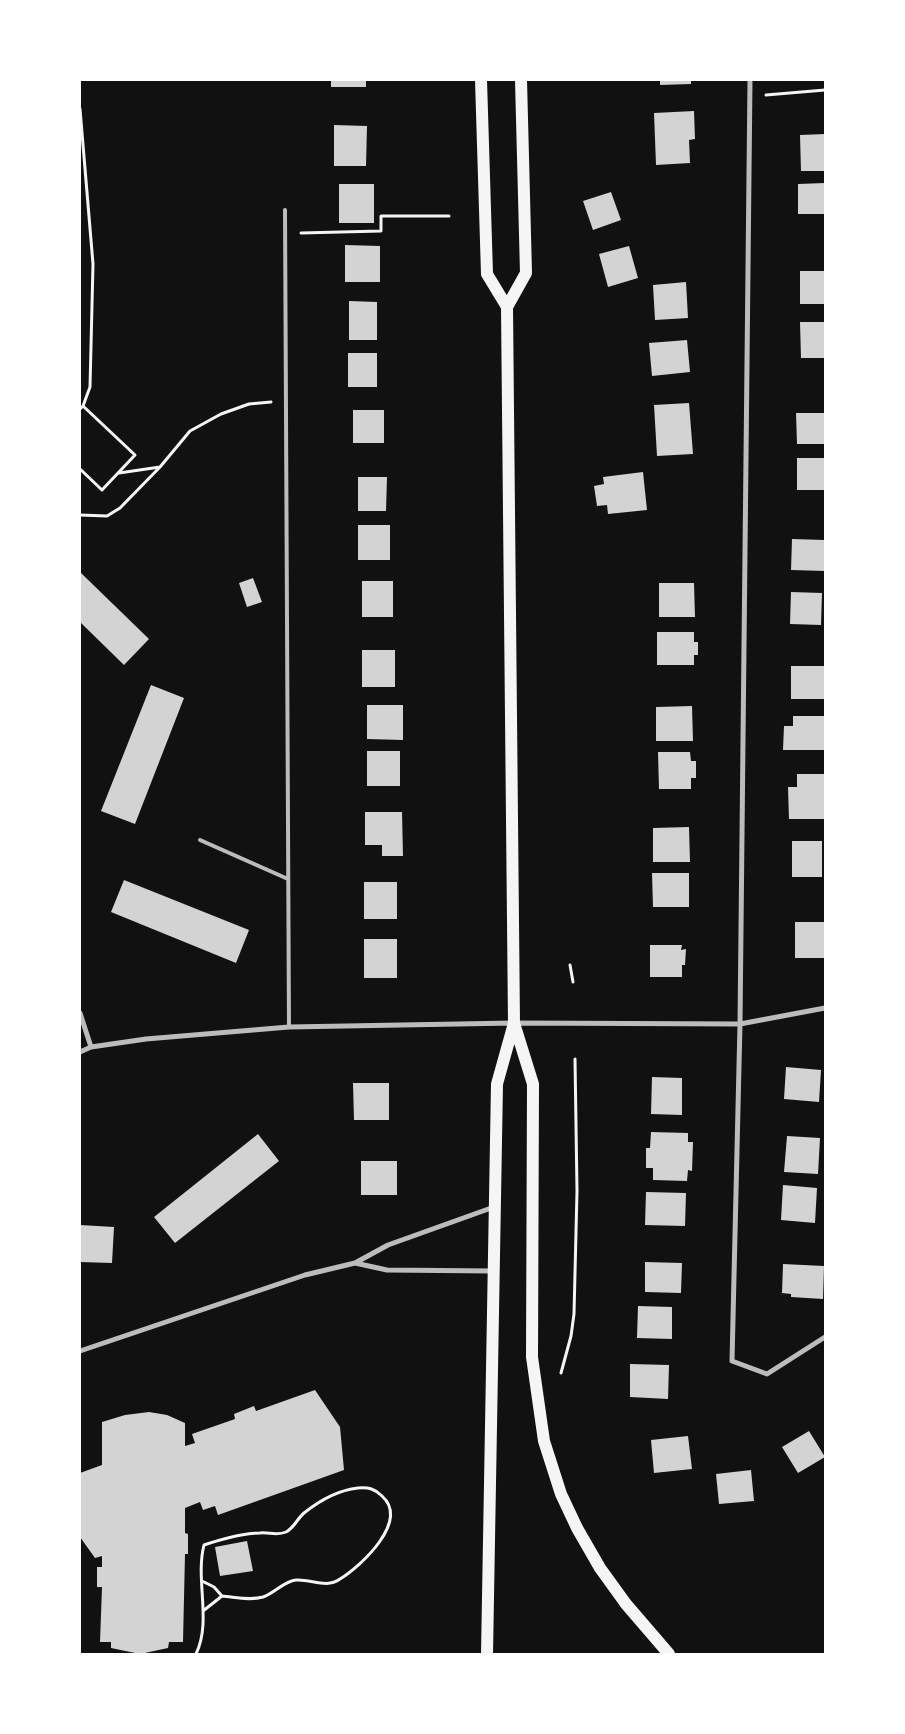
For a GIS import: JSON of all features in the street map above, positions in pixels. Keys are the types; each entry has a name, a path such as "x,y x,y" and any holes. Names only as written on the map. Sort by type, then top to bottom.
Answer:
{"main road":[{"path":"480,80 487,274 507,307"},
{"path":"487,1654 497,1084 514,1023 507,307 526,273 521,80"},
{"path":"514,1023 533,1084 532,1357 544,1441 561,1494 577,1528 600,1568 626,1604 669,1654"}],"street":[{"path":"750,80 740,1024 732,1361 767,1374 825,1337"},
{"path":"80,1052 91,1047 146,1039 290,1027 514,1023 740,1024 825,1008"},
{"path":"80,1013 91,1047"},
{"path":"80,1351 305,1275 355,1263 388,1245 495,1207"},
{"path":"355,1263 387,1270 494,1271"}],"lane":[{"path":"285,210 290,1027"},
{"path":"200,840 288,879"}],"path":[{"path":"749,97 825,90"},
{"path":"80,109 93,264 90,387 81,408 135,455 102,490 80,469"},
{"path":"286,233 381,230 381,216 449,216"},
{"path":"80,515 107,516 120,508 160,467 190,431 221,414 249,404 286,400"},
{"path":"119,473 160,467"},
{"path":"570,965 573,982"},
{"path":"561,1373 574,1314 577,1191 574,1059"},
{"path":"196,1654 202,1642 201,1559 204,1545 260,1532 283,1534 290,1530 304,1514 345,1490 375,1489 386,1499 391,1518 387,1532 360,1564 340,1580 330,1584 298,1580 290,1581 263,1597 250,1599 222,1596 214,1587 202,1581"},
{"path":"203,1611 222,1596"}],"building":[{"path":"331,80 366,80 366,87 331,87"},
{"path":"660,80 691,80 691,84 660,85"},
{"path":"694,111 695,139 689,140 690,163 656,165 654,113"},
{"path":"334,125 367,126 366,166 334,166"},
{"path":"825,134 825,171 801,171 800,135"},
{"path":"825,183 825,214 798,214 798,184"},
{"path":"339,184 374,184 374,223 339,223"},
{"path":"611,192 621,220 593,230 583,201"},
{"path":"345,245 380,246 380,282 345,282"},
{"path":"629,246 638,278 608,287 599,254"},
{"path":"800,271 825,271 825,304 800,304"},
{"path":"686,282 688,318 655,320 653,285"},
{"path":"349,301 377,302 377,340 349,340"},
{"path":"800,322 825,322 825,358 801,358"},
{"path":"687,340 690,372 652,376 649,343"},
{"path":"348,353 377,353 377,387 348,387"},
{"path":"689,403 693,454 657,456 654,405"},
{"path":"353,410 384,410 384,443 353,443"},
{"path":"796,413 825,413 825,444 797,444"},
{"path":"797,458 825,458 825,490 797,490"},
{"path":"643,472 647,510 608,514 607,505 597,506 594,486 604,484 603,477"},
{"path":"358,477 387,477 386,511 358,511"},
{"path":"358,525 390,525 390,560 358,560"},
{"path":"792,539 825,540 825,571 791,570"},
{"path":"80,572 149,639 124,665 80,622"},
{"path":"253,578 262,602 247,607 239,583"},
{"path":"362,581 393,581 393,617 362,617"},
{"path":"659,583 694,583 695,617 659,617"},
{"path":"791,592 822,593 821,625 790,624"},
{"path":"657,632 694,632 694,642 698,642 698,655 694,655 694,665 657,665"},
{"path":"362,650 395,650 395,687 362,687"},
{"path":"791,666 825,666 825,699 791,699"},
{"path":"151,685 184,698 135,824 101,811"},
{"path":"367,705 403,705 403,740 367,739"},
{"path":"692,706 693,741 656,741 656,707"},
{"path":"793,716 825,716 825,750 783,750 784,726 793,726"},
{"path":"367,751 400,751 400,786 367,786"},
{"path":"658,752 690,752 691,761 696,761 696,778 691,778 691,789 659,789"},
{"path":"797,774 824,774 824,819 789,819 788,787 797,787"},
{"path":"365,812 402,812 403,856 382,856 382,845 365,845"},
{"path":"689,827 690,862 653,862 653,828"},
{"path":"792,841 822,841 822,877 792,877"},
{"path":"652,873 689,873 689,907 653,907"},
{"path":"124,880 249,930 236,963 111,912"},
{"path":"364,882 397,882 397,919 364,919"},
{"path":"795,922 825,922 825,958 795,958"},
{"path":"364,939 397,939 397,978 364,978"},
{"path":"650,945 682,945 681,950 686,949 685,965 682,965 682,977 650,977"},
{"path":"786,1067 821,1070 819,1102 784,1099"},
{"path":"652,1077 682,1078 682,1115 651,1114"},
{"path":"353,1083 389,1083 389,1120 354,1120"},
{"path":"651,1132 688,1133 688,1142 693,1142 692,1171 688,1170 687,1181 653,1180 653,1168 646,1168 646,1148 650,1148"},
{"path":"258,1134 279,1161 175,1243 154,1217"},
{"path":"787,1136 820,1138 818,1174 784,1172"},
{"path":"361,1161 397,1161 397,1195 361,1195"},
{"path":"783,1185 817,1188 815,1223 781,1220"},
{"path":"646,1192 686,1193 685,1226 645,1225"},
{"path":"80,1225 114,1227 112,1263 80,1262"},
{"path":"645,1262 682,1263 681,1293 645,1292"},
{"path":"783,1264 824,1266 823,1299 791,1297 791,1294 782,1293"},
{"path":"638,1306 672,1307 672,1339 637,1338"},
{"path":"630,1364 669,1365 668,1399 630,1397"},
{"path":"315,1390 340,1427 344,1470 218,1515 215,1506 203,1510 200,1502 185,1508 185,1533 188,1534 188,1554 185,1554 183,1642 169,1642 168,1648 140,1654 111,1648 111,1642 100,1642 102,1587 97,1587 97,1567 102,1567 102,1556 95,1558 80,1537 80,1473 102,1465 102,1422 125,1415 149,1412 167,1415 185,1423 185,1446 195,1443 192,1434 235,1419 234,1414 254,1406 256,1411"},
{"path":"809,1431 825,1457 798,1473 782,1447"},
{"path":"688,1436 692,1469 654,1473 651,1440"},
{"path":"751,1470 754,1501 719,1504 716,1474"},
{"path":"247,1541 253,1571 220,1576 215,1547"}]}
